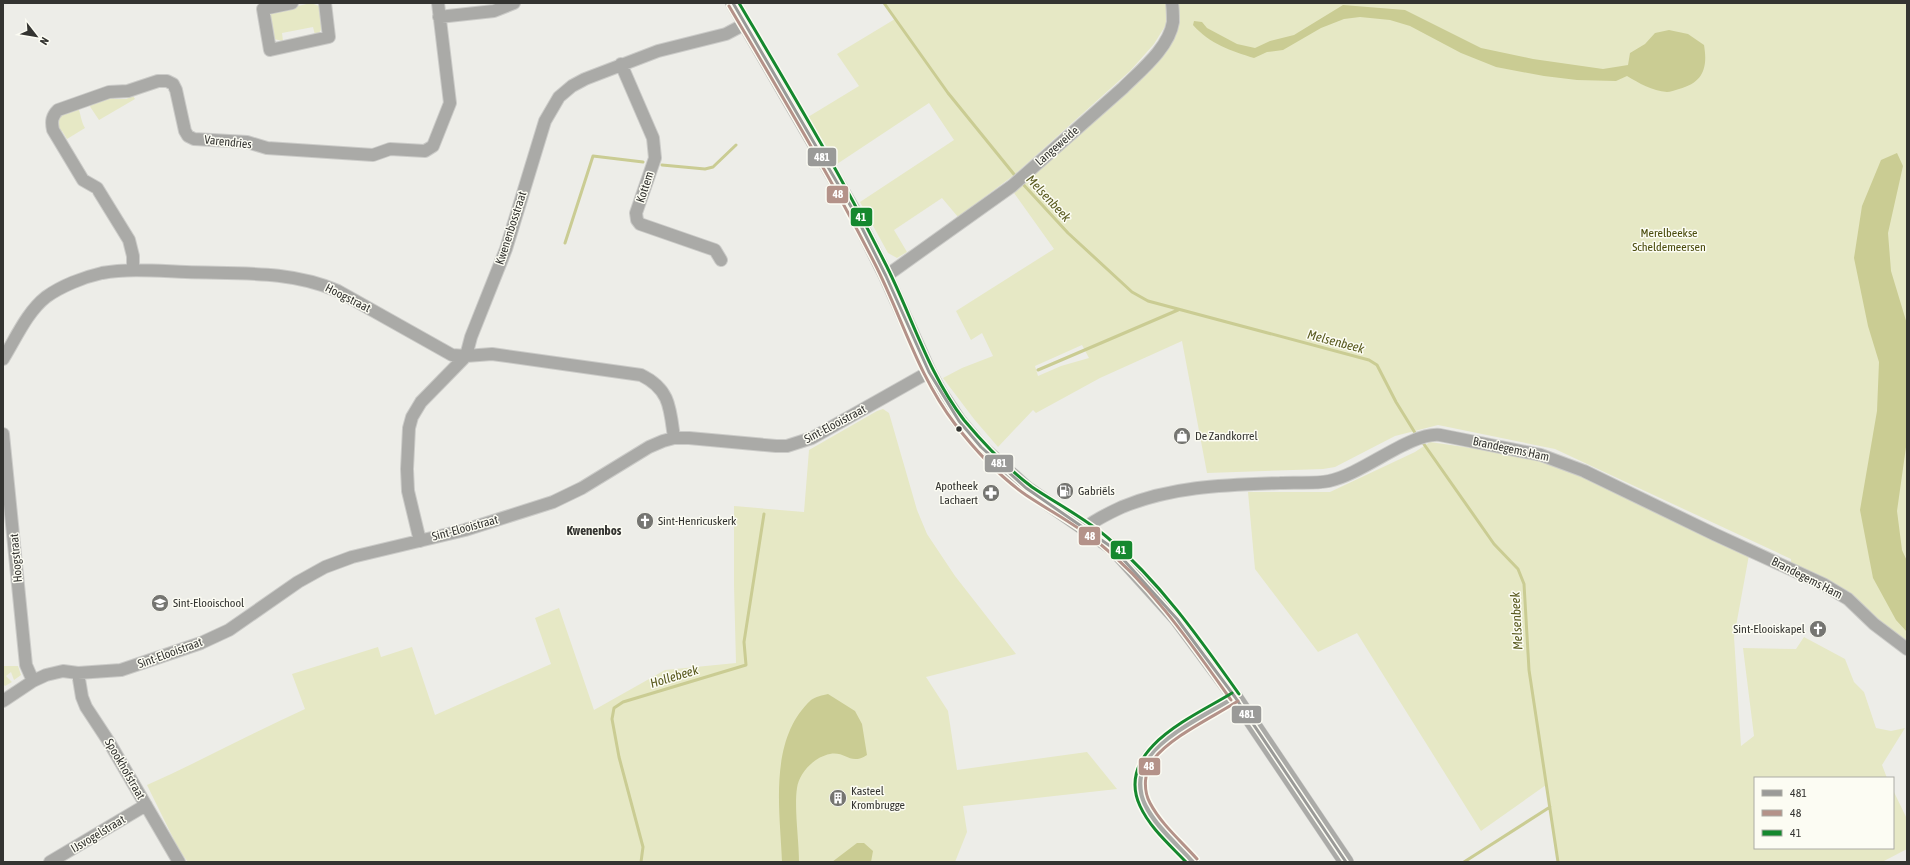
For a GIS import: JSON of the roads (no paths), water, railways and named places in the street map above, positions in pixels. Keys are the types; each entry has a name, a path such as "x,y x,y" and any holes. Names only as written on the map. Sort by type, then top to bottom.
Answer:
{"street":[{"path":"292,3 263,9 270,50 329,37 325,3"},
{"name":"Varendries","path":"133,270 133,256 129,240 98,188 83,180 53,130 51,122 58,110 109,92 128,90 158,81 167,81 173,84 176,90 185,131 188,136 194,138 247,142 266,148 373,156 390,149 426,151 433,146 450,104 438,3"},
{"path":"439,17 494,11 514,3"},
{"path":"733,3 853,210 886,276 929,372 941,394 959,421 981,447 1026,488 1112,548 1139,576 1196,643 1235,697 1346,862"},
{"name":"Langeweide","path":"886,276 1014,184 1123,88 1157,52 1165,41 1172,22 1172,3"},
{"name":"Kwenenbosstraat","path":"420,541 408,491 407,469 409,428 412,417 421,402 466,356 471,337 506,249 545,121 551,108 559,97 572,86 622,64 658,51 726,34 745,24"},
{"name":"Kottem","path":"622,64 653,138 655,158 636,213 637,220 640,224 715,250 721,260"},
{"name":"Hoogstraat","path":"3,359 28,317 47,296 87,278 115,271 133,270 286,275 304,279 338,292 452,355 466,356 492,354 641,375 652,380 665,394 669,404 674,438"},
{"name":"Sint-Elooistraat","path":"4,699 33,681 46,675 63,671 78,673 121,670 201,642 229,630 298,582 325,567 352,557 465,530 553,502 582,488 649,447 674,438 788,446 812,438 929,372"},
{"name":"Hoogstraat","path":"3,434 17,561 26,665 33,681"},
{"name":"Brandegems Ham","path":"1085,528 1105,515 1138,501 1181,489 1208,486 1329,480 1370,464 1425,436 1440,435 1541,455 1584,471 1688,522 1823,584 1848,599 1874,624 1907,649"},
{"name":"Spookhofstraat","path":"78,673 86,707 109,742 179,862"},
{"path":"1193,862 1144,803 1140,787 1141,772 1149,757 1160,746 1235,697"},
{"name":"IJsvogelstraat","path":"50,862 146,805"}],"waterway":[{"name":"Melsenbeek","path":"884,3 948,93 1017,178"},
{"path":"662,165 705,169 713,167 736,145"},
{"path":"565,243 593,156 643,162"},
{"name":"Melsenbeek","path":"1021,182 1068,233 1132,292 1148,301 1369,360 1377,365 1396,402 1417,436"},
{"path":"1038,370 1178,310"},
{"name":"Melsenbeek","path":"1421,440 1494,544 1518,569 1524,584 1529,670 1558,862"},
{"name":"Hollebeek","path":"641,862 643,847 619,757 612,719 614,708 623,702 746,665 744,642 764,514"},
{"path":"1464,862 1550,807"}],"place":[{"name":"De Zandkorrel","path":"1182,436"},
{"name":"Gabriëls","path":"1065,491"},
{"name":"Apotheek Lachaert","path":"991,493"},
{"name":"Sint-Henricuskerk","path":"645,521"},
{"name":"Sint-Elooischool","path":"160,603"},
{"name":"Sint-Elooiskapel","path":"1818,629"},
{"name":"Kasteel Krombrugge","path":"838,798"}],"district":[{"name":"Kwenenbos","path":"594,530"}],"park label":[{"name":"Merelbeekse Scheldemeersen","path":"1669,240"}]}
